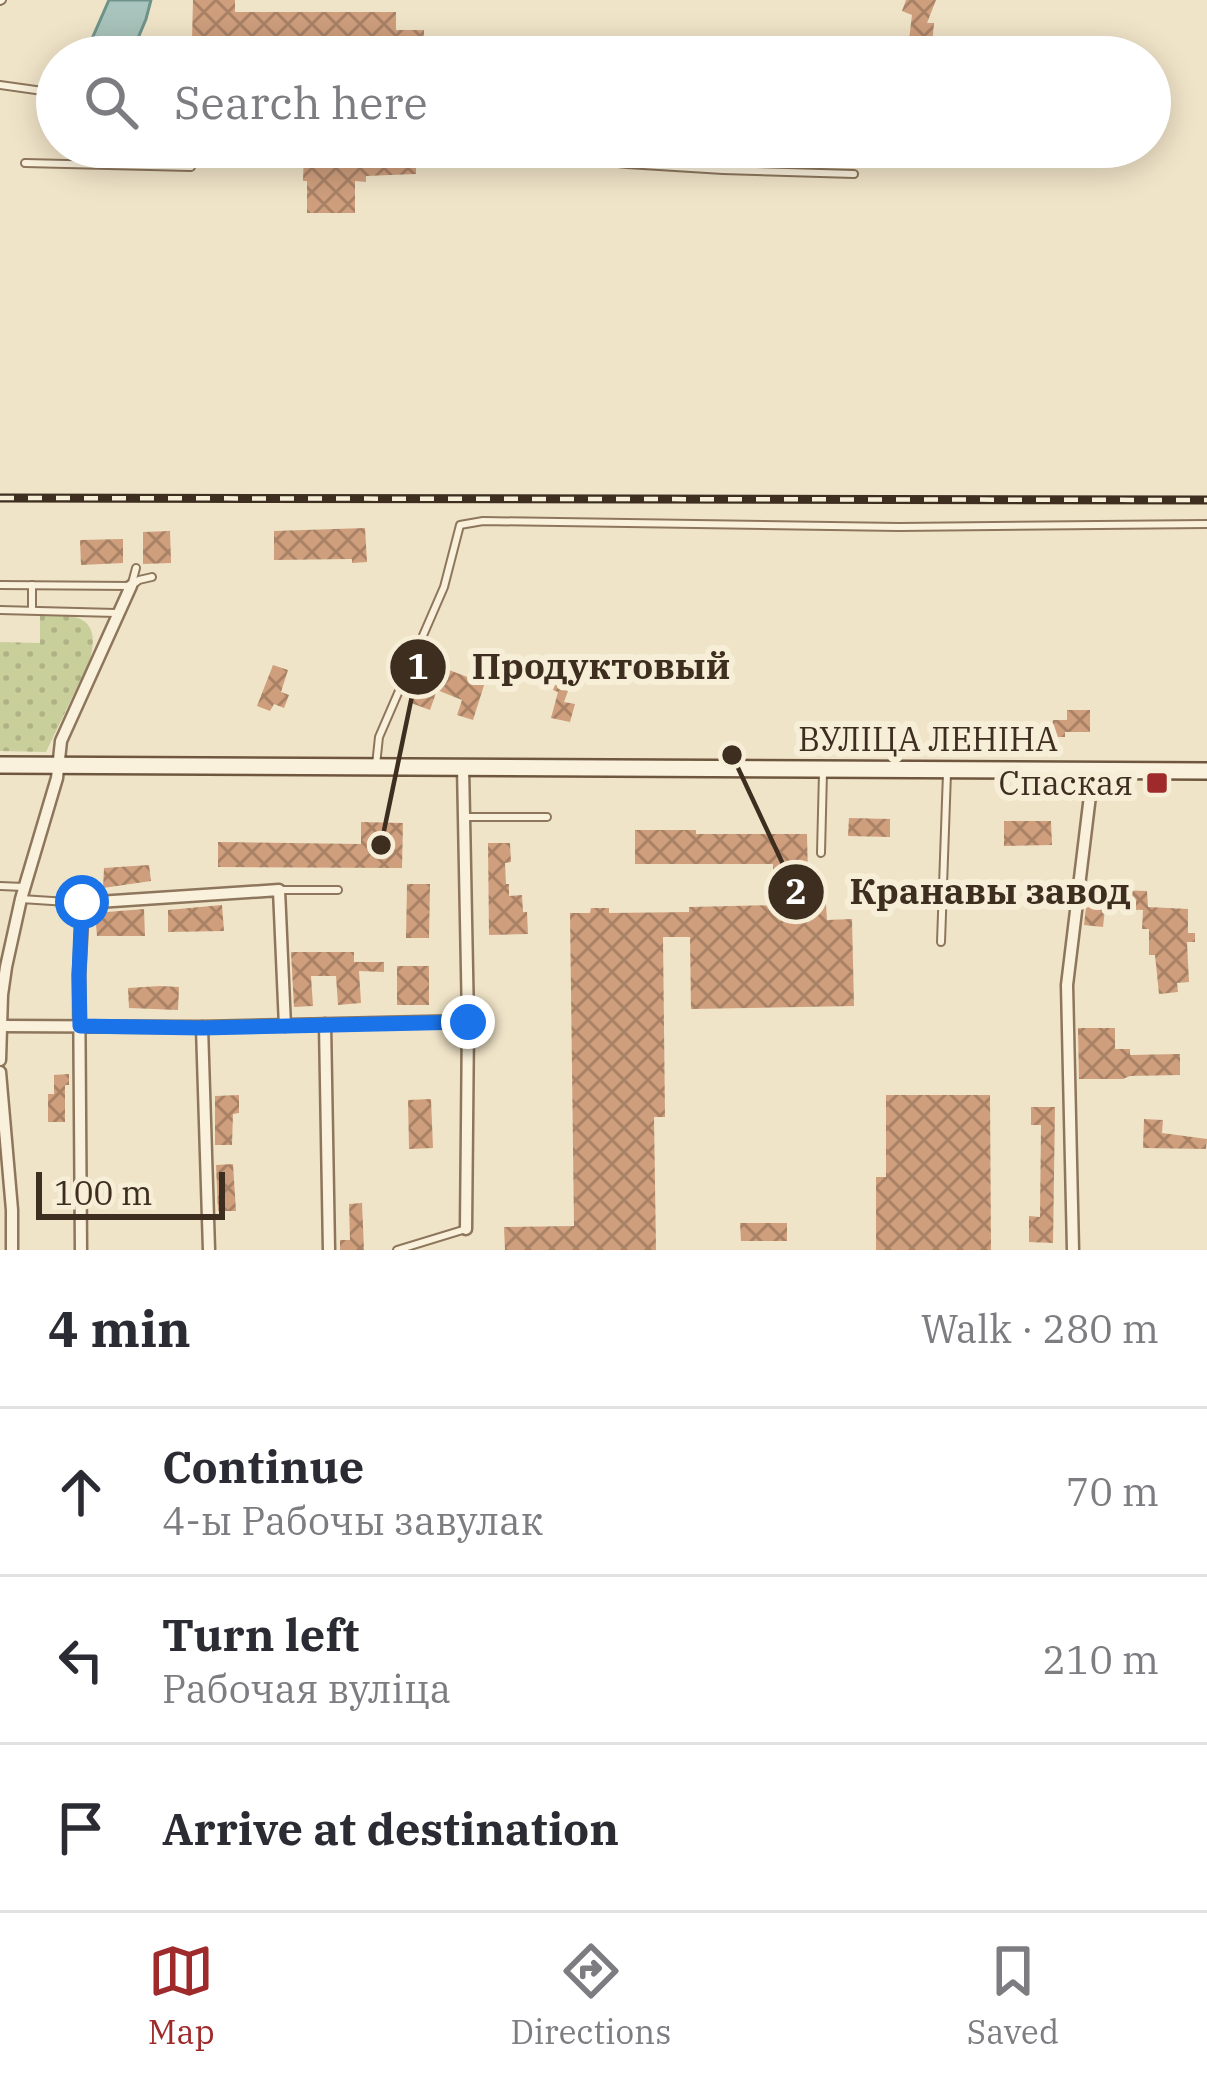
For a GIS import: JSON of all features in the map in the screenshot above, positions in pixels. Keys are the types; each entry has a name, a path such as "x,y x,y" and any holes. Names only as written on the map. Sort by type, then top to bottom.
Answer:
{"main road":[{"name":"ВУЛІЦА ЛЕНІНА","path":"0,765 1207,771"}],"street":[{"path":"0,1060 7,967 22,893 57,778 61,741 131,586"},
{"path":"463,766 466,1229"},
{"path":"1073,1250 1066,985 1093,771"},
{"path":"80,1250 82,902 279,890 285,1026"},
{"path":"1,1026 202,1028 468,1022"},
{"path":"325,1024 329,1250"},
{"path":"202,1028 208,1250"},
{"path":"0,1072 12,1250"}],"lane":[{"path":"0,85 36,90"},
{"path":"25,163 36,163"},
{"path":"691,168 854,173"},
{"path":"376,765 379,737 444,587 460,525 483,520 899,527 1207,524"},
{"path":"131,586 136,568"},
{"path":"0,585 131,586 152,577"},
{"path":"32,585 32,610"},
{"path":"0,610 118,613"},
{"path":"820,853 824,769"},
{"path":"941,942 947,769"},
{"path":"464,817 547,818"},
{"path":"0,886 82,902"},
{"path":"279,890 338,890"},
{"path":"397,1250 466,1229"}],"green space":[{"path":"40,614 83,620 92,634 90,660 46,752 0,751 0,642 40,643"}],"water":[{"path":"109,0 151,0 139,36 93,36"}],"building":[{"path":"193,0 235,0 235,12 396,12 396,30 424,30 424,36 192,36"},
{"path":"906,0 936,0 927,23 934,23 933,36 910,36 912,15 902,11"},
{"path":"303,168 416,168 416,174 366,176 366,182 355,181 355,213 307,213 307,181 303,181"},
{"path":"365,528 367,562 274,560 274,531"},
{"path":"170,531 171,563 143,564 143,532"},
{"path":"123,539 123,563 81,565 80,540"},
{"path":"563,664 576,669 564,702 575,704 570,722 551,718 558,692 553,690"},
{"path":"273,665 288,670 281,692 289,695 284,708 274,704 270,711 257,706"},
{"path":"436,665 486,679 473,720 457,715 462,700 437,690 430,710 411,703 419,683 427,687"},
{"path":"1067,710 1090,710 1090,732 1065,732 1065,737 1053,740 1005,739 1005,722 1051,730 1053,720 1067,720"},
{"path":"849,818 890,819 890,837 848,836"},
{"path":"1004,821 1051,821 1052,845 1004,846"},
{"path":"361,822 403,823 402,868 218,867 218,842 361,844"},
{"path":"635,830 807,834 808,879 773,879 773,864 635,864"},
{"path":"488,843 510,843 506,884 509,896 522,895 528,934 489,935"},
{"path":"149,865 151,881 103,888 104,868"},
{"path":"407,884 430,884 429,938 406,938"},
{"path":"1088,889 1147,891 1148,907 1188,909 1188,933 1195,933 1195,942 1187,942 1189,982 1177,983 1178,992 1159,994 1155,955 1149,955 1149,929 1142,929 1143,910 1105,909 1103,927 1084,925"},
{"path":"826,904 827,920 852,919 854,1006 691,1009 690,937 663,937 665,1117 654,1117 656,1250 505,1250 504,1227 574,1226 570,913 590,913 591,908 609,908 609,913 689,912 689,907"},
{"path":"222,905 224,931 168,932 168,910"},
{"path":"144,909 145,936 97,936 95,913"},
{"path":"291,952 354,952 354,962 384,962 384,972 359,971 361,1003 338,1005 336,976 311,976 313,1006 294,1007"},
{"path":"397,966 429,966 429,1005 397,1005"},
{"path":"179,987 178,1010 129,1008 128,988"},
{"path":"1078,1028 1115,1028 1115,1049 1130,1049 1130,1055 1180,1054 1180,1075 1079,1079"},
{"path":"69,1074 65,1122 48,1122 54,1075"},
{"path":"239,1095 232,1145 215,1145 215,1096"},
{"path":"886,1095 990,1095 991,1250 876,1250 876,1177 886,1177"},
{"path":"431,1099 433,1148 409,1149 408,1100"},
{"path":"1031,1107 1055,1107 1053,1243 1029,1242 1029,1216 1040,1217 1041,1125 1031,1125"},
{"path":"1144,1119 1163,1120 1162,1133 1207,1139 1206,1149 1143,1148"},
{"path":"233,1164 236,1211 218,1211 216,1165"},
{"path":"362,1203 364,1250 340,1250 340,1240 350,1240 349,1204"},
{"path":"740,1223 787,1223 787,1241 741,1241"}],"railway":[{"path":"0,498 1207,500"}],"place":[{"name":"Кранавы завод","path":"732,755"},
{"name":"Спаская","path":"1157,783"},
{"name":"Продуктовый","path":"381,845"}],"route":[{"path":"82,902 80,1026 468,1022"}]}
